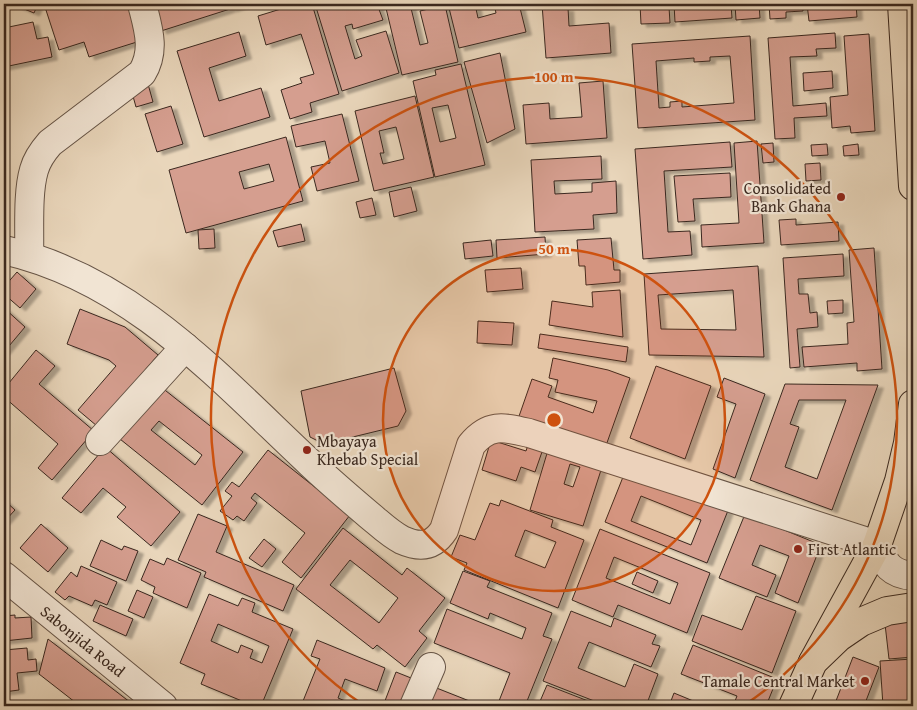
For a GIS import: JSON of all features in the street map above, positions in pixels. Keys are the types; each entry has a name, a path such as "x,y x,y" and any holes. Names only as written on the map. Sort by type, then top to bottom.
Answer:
{"main road":[{"path":"902,4 913,186"},
{"path":"793,706 813,662 877,545 899,481 908,443 913,404"},
{"path":"813,662 840,637 861,622 887,611 913,606"}],"street":[{"path":"142,4 151,50 148,64 142,73 50,143 41,154 34,169 16,253 58,266 115,295 144,314 185,347 341,492 390,533 414,545 427,545 438,539 444,530 471,445 480,434 494,428 510,428 877,545 884,562 890,569 899,574 913,576"},
{"path":"100,440 185,347"},
{"name":"Sabonjida Road","path":"4,576 163,706"},
{"path":"414,706 431,667"}],"building":[{"path":"12,4 38,4 34,13"},
{"path":"44,4 129,4 140,41 89,57 84,42 59,50"},
{"path":"153,4 180,4 181,6 188,4 228,4 230,9 161,31"},
{"path":"230,4 246,4 231,9"},
{"path":"297,4 312,4 339,94 310,103 312,112 290,119 281,90 302,83 300,78 314,74 301,34 266,45 258,16"},
{"path":"315,4 377,4 383,20 353,29 352,24 345,26 355,59 362,56 356,40 386,31 399,73 342,91"},
{"path":"385,4 410,4 420,45 428,43 420,11 445,5 458,62 402,75"},
{"path":"448,4 475,4 478,18 496,13 494,4 519,4 526,32 459,48"},
{"path":"542,4 563,4 564,9 568,8 569,26 609,23 611,53 546,58"},
{"path":"640,4 663,4 663,8 669,7 670,23 641,24"},
{"path":"674,4 731,4 732,18 675,22"},
{"path":"735,4 759,4 760,18 736,20"},
{"path":"769,4 803,4 803,11 786,12 786,18 770,19"},
{"path":"807,4 856,4 857,17 809,21"},
{"path":"33,22 37,39 48,37 52,57 4,67 4,28"},
{"path":"239,32 246,56 209,68 219,101 261,88 270,117 204,137 177,51"},
{"path":"835,33 836,48 816,49 817,56 790,57 793,106 826,103 827,116 794,118 795,138 775,139 768,38"},
{"path":"869,34 875,131 851,133 850,126 832,128 830,97 848,95 844,36"},
{"path":"750,36 755,120 638,128 632,44","holes":["730,56 734,103 682,107 682,101 670,102 670,107 659,108 656,61 694,58 694,62 710,61 710,57"]},
{"path":"500,53 515,129 487,143 464,62"},
{"path":"461,64 485,165 435,177 413,81 436,75 435,70","holes":["448,105 456,138 440,142 432,108"]},
{"path":"832,71 833,88 804,91 803,73"},
{"path":"603,81 607,138 526,144 523,105 549,103 550,119 582,117 579,83"},
{"path":"148,84 153,102 136,107 131,89"},
{"path":"415,96 434,177 374,191 355,111","holes":["396,127 404,159 383,164 380,153 384,153 379,131"]},
{"path":"171,106 183,144 157,152 145,114"},
{"path":"342,114 359,181 317,191 311,167 330,163 325,141 296,147 291,126"},
{"path":"286,137 303,201 186,233 169,170","holes":["269,164 274,181 244,189 239,172"]},
{"path":"757,141 764,243 702,247 701,225 739,223 734,143"},
{"path":"730,142 732,167 664,171 668,232 690,231 692,255 643,259 635,149"},
{"path":"773,143 774,162 763,163 761,144"},
{"path":"827,144 828,155 812,156 811,145"},
{"path":"858,144 859,155 844,156 843,146"},
{"path":"601,156 602,179 554,181 555,194 592,192 592,183 616,181 617,213 593,215 594,229 535,232 531,160"},
{"path":"820,163 821,180 806,181 805,164"},
{"path":"730,173 731,197 693,199 695,221 678,222 674,176"},
{"path":"411,187 417,211 394,217 389,192"},
{"path":"372,198 376,215 360,218 356,202"},
{"path":"796,219 796,225 838,222 839,241 781,245 779,220"},
{"path":"301,224 305,241 278,247 273,231"},
{"path":"214,229 215,248 199,249 198,230"},
{"path":"545,237 546,254 497,258 496,240"},
{"path":"611,238 614,270 620,270 620,282 586,285 585,266 579,266 577,240"},
{"path":"491,240 493,256 465,259 463,243"},
{"path":"874,248 882,369 857,371 857,363 804,367 802,347 848,344 847,323 854,322 849,250"},
{"path":"843,254 844,276 798,279 799,294 808,294 810,313 817,312 818,327 797,329 800,367 790,368 783,258"},
{"path":"758,266 764,357 649,355 644,274","holes":["733,290 736,330 661,329 658,295"]},
{"path":"521,268 523,289 487,292 485,270"},
{"path":"17,272 36,289 20,308 4,294 4,287"},
{"path":"620,290 623,337 549,325 552,301 593,307 592,292"},
{"path":"843,300 843,313 828,314 827,301"},
{"path":"4,308 25,327 4,352"},
{"path":"80,309 125,327 158,355 97,426 78,410 116,366 109,360 67,344"},
{"path":"478,321 514,323 512,345 477,343"},
{"path":"540,334 628,347 626,362 538,348"},
{"path":"36,350 55,366 39,384 94,431 52,480 38,468 58,444 4,397 4,389"},
{"path":"553,358 608,370 630,378 603,454 517,422 532,379 552,386 548,397 593,413 597,401 555,392 558,380 549,378"},
{"path":"656,366 711,386 685,459 630,438"},
{"path":"394,368 406,411 398,426 324,444 310,437 301,391"},
{"path":"724,378 765,394 735,478 713,469 736,404 717,397"},
{"path":"156,383 243,452 202,505 115,435","holes":["159,421 202,455 195,465 151,430"]},
{"path":"785,384 878,385 832,510 750,480","holes":["799,400 846,400 817,479 785,467 799,427 790,424"]},
{"path":"491,440 526,451 528,445 543,449 535,472 521,467 516,481 482,470"},
{"path":"105,447 180,512 151,546 117,517 126,507 103,488 81,513 62,498"},
{"path":"268,450 350,515 301,578 282,562 305,533 255,493 251,498 257,503 244,521 237,516 233,520 220,511 232,496 225,491 232,482 239,487"},
{"path":"548,450 602,467 583,526 530,510","holes":["570,464 580,467 573,487 564,484"]},
{"path":"627,467 729,508 707,563 605,522","holes":["641,496 701,520 691,545 631,521"]},
{"path":"4,500 15,510 4,522"},
{"path":"501,500 553,520 551,527 584,540 558,608 464,570 467,563 451,557 460,535 475,540 490,503 499,506","holes":["525,530 556,542 545,568 515,556"]},
{"path":"198,514 227,526 216,552 294,585 283,611 204,577 206,572 178,560"},
{"path":"745,514 821,545 798,603 775,593 789,556 760,545 752,565 776,575 767,597 719,578"},
{"path":"41,524 68,548 48,572 20,548"},
{"path":"343,528 402,575 407,568 445,598 419,631 427,638 405,667 377,645 373,649 296,589","holes":["350,560 398,598 379,623 330,585"]},
{"path":"600,529 710,573 687,633 618,605 613,617 572,600","holes":["614,557 678,583 670,604 606,578"]},
{"path":"264,539 276,549 262,567 249,558"},
{"path":"101,540 122,550 124,546 138,551 126,581 90,566"},
{"path":"167,558 201,573 187,608 153,593 155,587 141,580 150,559 164,565"},
{"path":"81,566 117,582 107,605 95,600 92,606 69,596 65,600 55,592 71,572 77,577"},
{"path":"463,571 490,581 487,587 552,613 543,636 552,639 525,706 512,706 499,701 510,673 434,643 447,609 522,639 526,628 490,613 488,619 450,603"},
{"path":"637,572 658,581 653,593 632,584"},
{"path":"137,590 153,597 144,618 128,611"},
{"path":"209,594 238,606 242,598 255,603 252,612 293,629 261,706 254,706 201,684 205,674 180,663","holes":["218,624 269,646 262,663 250,658 253,650 241,645 238,653 211,641"]},
{"path":"756,596 796,611 772,673 692,641 702,615 742,630"},
{"path":"100,605 133,619 126,636 93,621"},
{"path":"571,611 611,627 614,618 656,635 652,644 660,646 651,667 589,642 578,668 625,687 634,664 658,674 646,706 607,706 543,681"},
{"path":"15,615 15,618 31,617 32,638 4,641 4,616"},
{"path":"913,621 913,657 889,659 885,624"},
{"path":"48,639 135,706 100,706 96,702 93,706 80,706 39,674"},
{"path":"317,640 385,668 377,691 345,679 338,698 357,706 301,706 320,659 311,656"},
{"path":"693,645 777,679 766,706 733,706 737,696 681,674"},
{"path":"27,648 28,660 36,659 37,671 17,673 19,690 4,692 4,650"},
{"path":"853,657 879,667 864,706 834,706"},
{"path":"913,659 913,706 883,706 880,661"},
{"path":"396,672 416,680 406,706 383,706"},
{"path":"547,685 601,706 538,706"},
{"path":"434,687 482,706 427,706"},
{"path":"674,693 698,703 697,706 669,706"}],"place":[{"name":"Consolidated Bank Ghana","path":"841,197"},
{"name":"Mbayaya Khebab Special","path":"307,450"},
{"name":"First Atlantic","path":"798,549"},
{"name":"Tamale Central Market","path":"865,681"}]}
